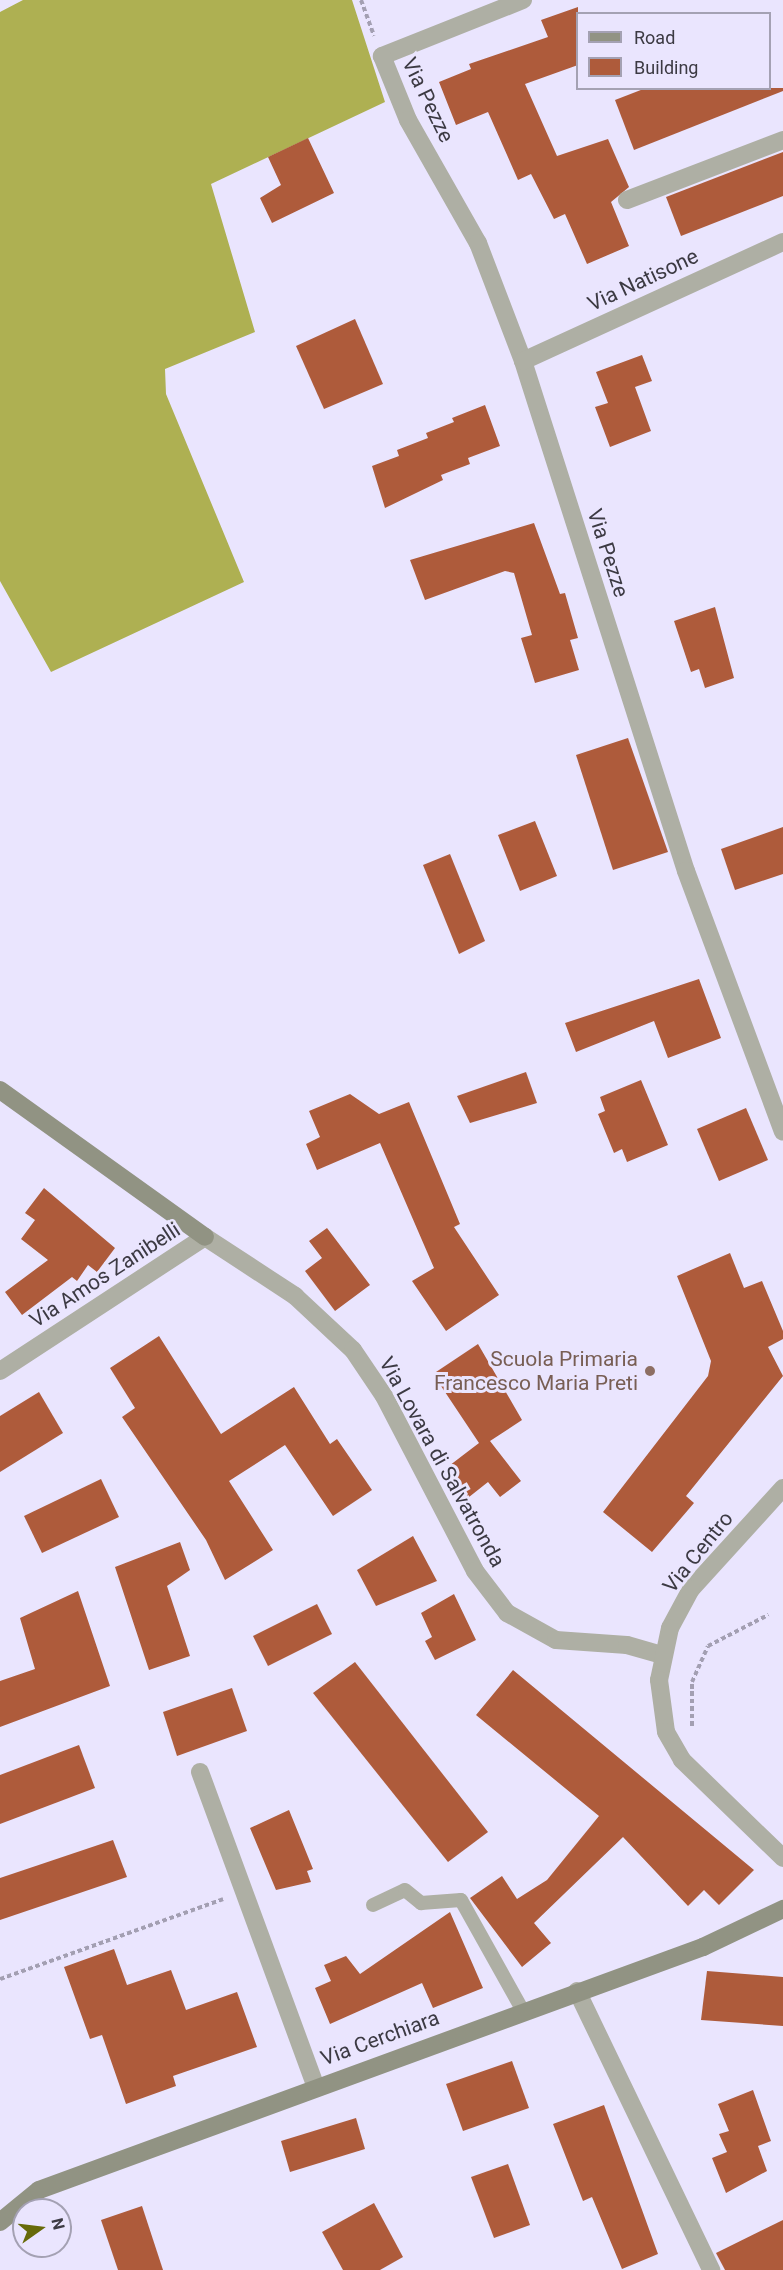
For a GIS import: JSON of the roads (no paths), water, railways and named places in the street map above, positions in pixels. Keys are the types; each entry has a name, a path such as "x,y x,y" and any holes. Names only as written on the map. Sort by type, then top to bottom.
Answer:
{"street":[{"name":"Via Pezze","path":"523,0 382,56 408,120 478,243 523,361 686,871 783,1132"},
{"path":"627,200 783,140"},
{"name":"Via Natisone","path":"523,361 783,242"},
{"name":"Via Lovara di Salvatronda","path":"0,1090 205,1237 294,1296 353,1350 384,1396 476,1571 507,1613 556,1640 627,1645 661,1655"},
{"name":"Via Amos Zanibelli","path":"0,1371 205,1237"},
{"name":"Via Centro","path":"783,1488 691,1589 661,1655 660,1707 675,1749 783,1858"},
{"path":"200,1772 315,2085"},
{"name":"Via Cerchiara","path":"0,2222 39,2190 522,2009 703,1947 783,1909"},
{"path":"577,1991 711,2270"}],"lane":[{"path":"373,1905 405,1890 421,1903 461,1900 522,2009"}],"place":[{"name":"Scuola Primaria Francesco Maria Preti","path":"650,1371"}]}
